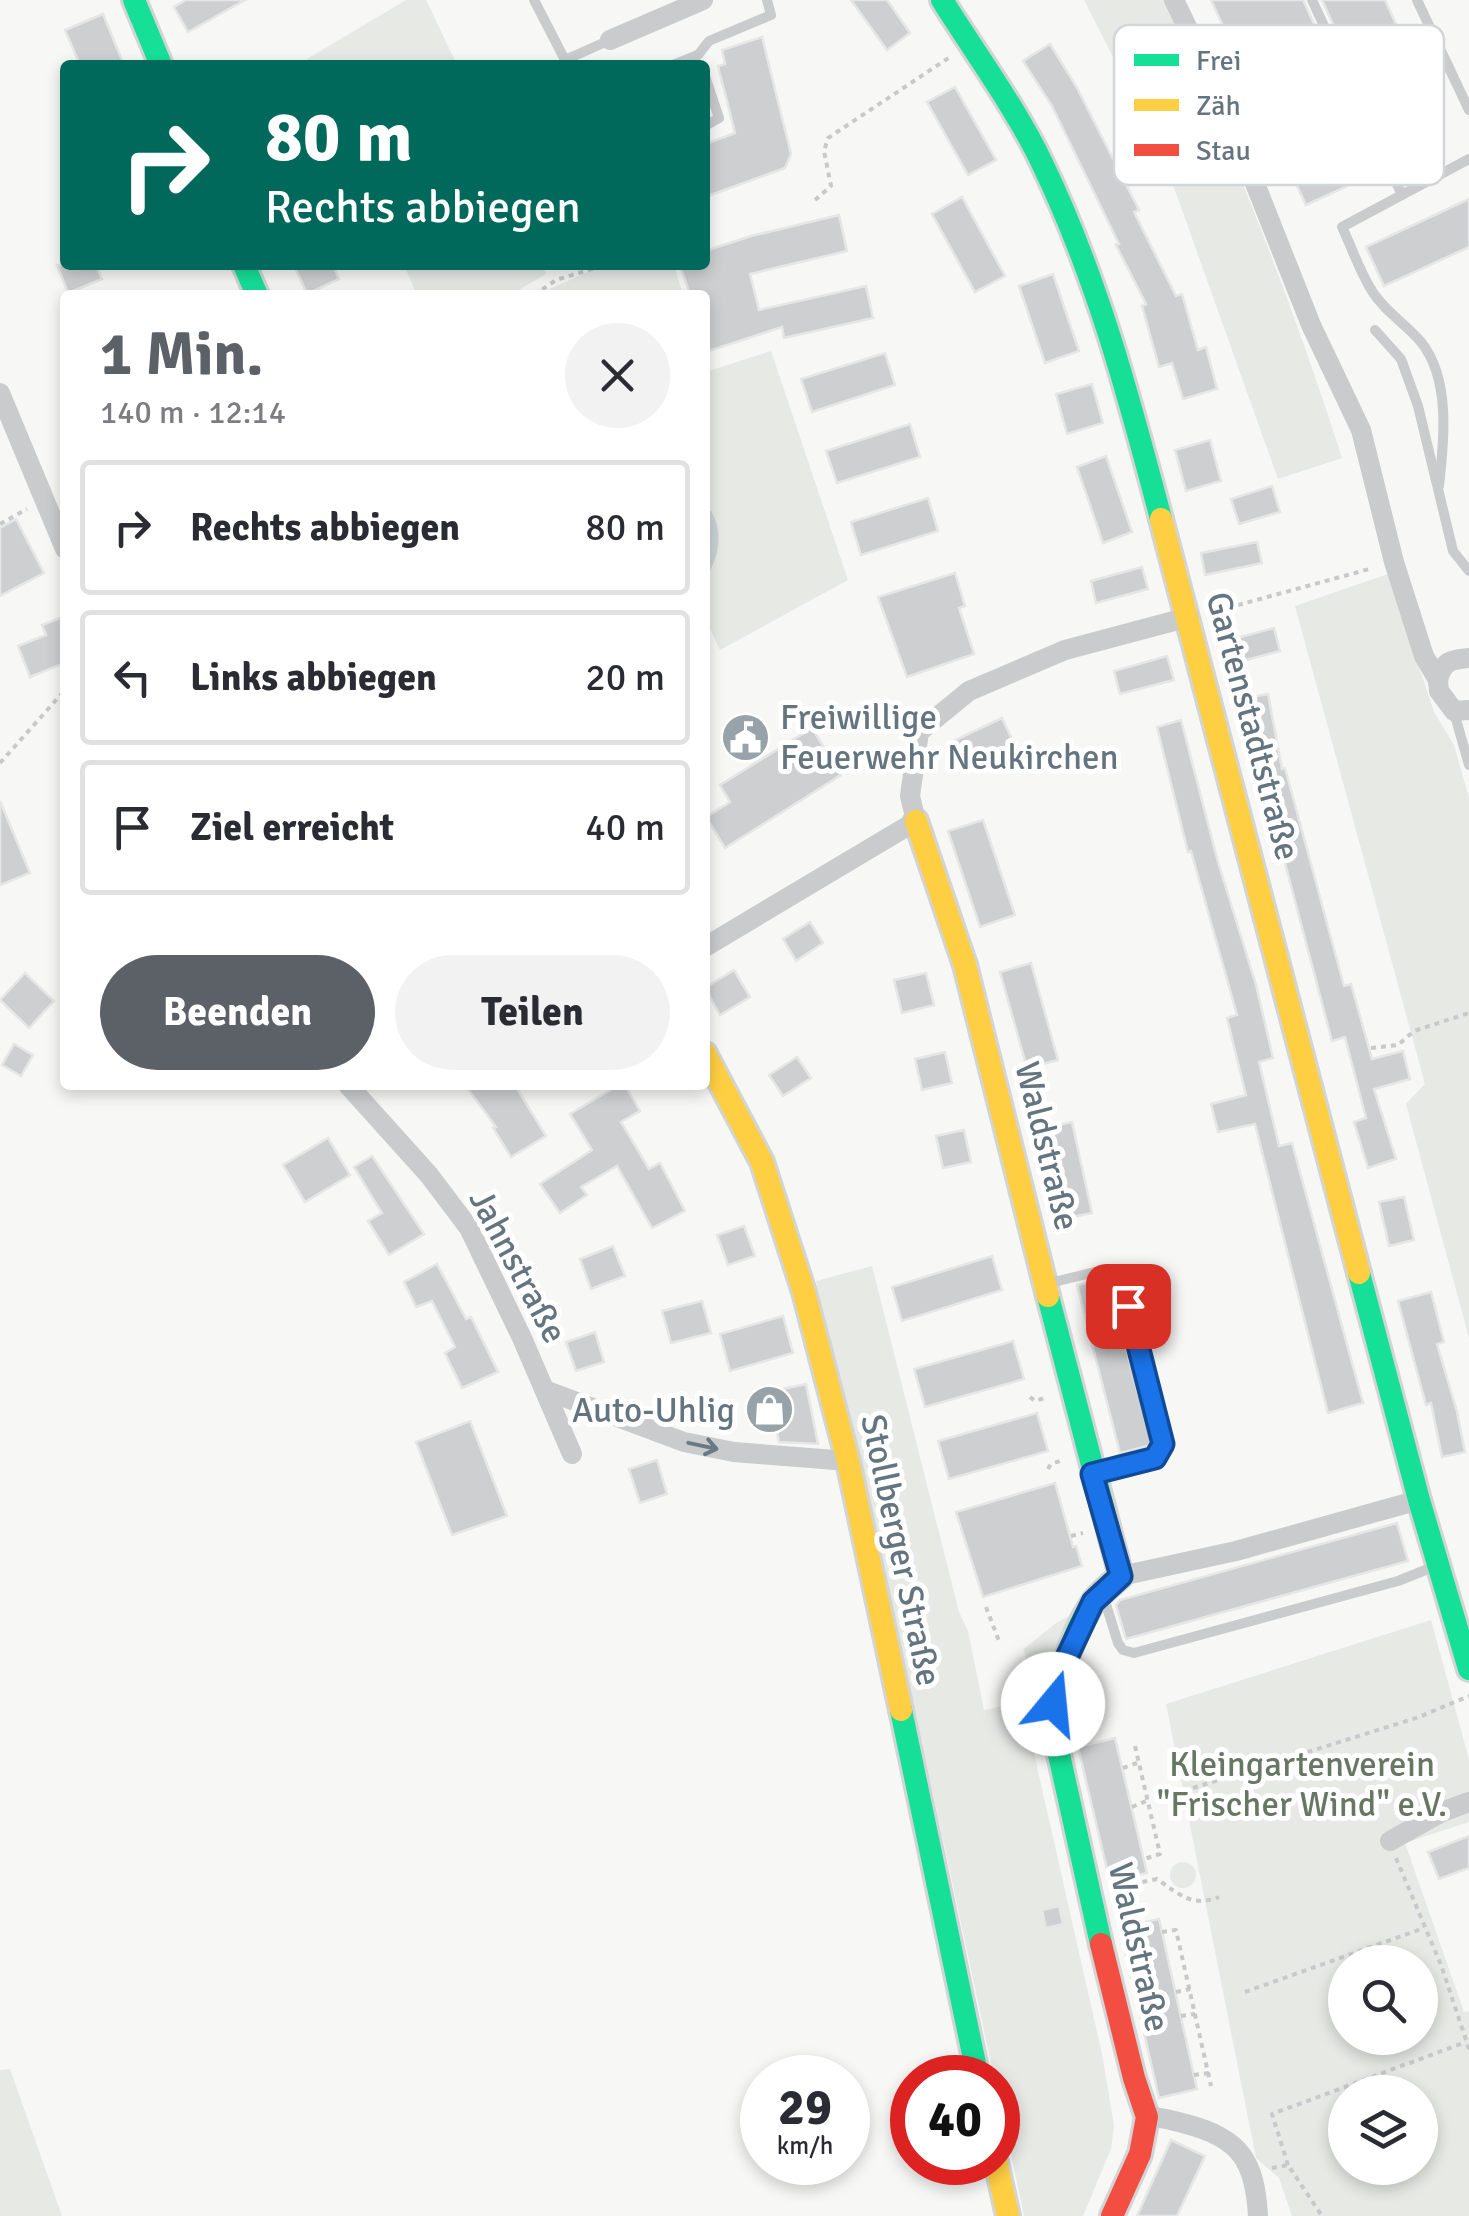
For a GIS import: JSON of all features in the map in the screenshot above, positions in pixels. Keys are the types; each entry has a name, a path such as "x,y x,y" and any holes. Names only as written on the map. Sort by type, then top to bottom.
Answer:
{"street":[{"path":"134,0 159,60"},
{"path":"610,40 703,0"},
{"name":"Gartenstadtstraße","path":"942,0 1041,160 1092,277 1123,374 1419,1500 1469,1668"},
{"path":"1174,0 1186,25"},
{"path":"1256,185 1311,324 1361,430 1394,562 1424,656 1438,680"},
{"path":"0,393 60,536"},
{"path":"710,944 916,821 910,796 919,732 968,691 1065,650 1189,618"},
{"path":"1462,711 1439,691 1438,680 1442,666 1450,660 1469,658"},
{"name":"Waldstraße","path":"916,821 965,965 1121,1576 1093,1602 1068,1655 1053,1704 1054,1732 1089,1893 1147,2117"},
{"name":"Stollberger Straße","path":"710,1063 762,1162 804,1292 848,1461 973,2055"},
{"name":"Jahnstraße","path":"353,1090 430,1175 468,1228 546,1390 572,1454"},
{"name":"Jahnstraße","path":"546,1390 684,1442 734,1452 848,1461"},
{"path":"1121,1576 1209,1557 1419,1500"},
{"path":"1390,1841 1469,1802"},
{"path":"1112,2216 1140,2154 1147,2117 1157,2116 1199,2128 1242,2152 1253,2173 1258,2216"},
{"path":"1001,2185 1008,2216"}],"lane":[{"path":"534,0 565,60 610,40"},
{"path":"700,60 709,41 771,15 767,0"},
{"path":"1312,0 1324,25"},
{"path":"1417,0 1429,25"},
{"path":"1444,57 1469,110"},
{"path":"710,91 719,118 710,123"},
{"path":"1444,173 1469,160"},
{"path":"1397,185 1402,195"},
{"path":"1421,185 1342,227 1371,290 1395,320 1420,342 1434,366 1442,403 1439,486"},
{"path":"1375,330 1402,360 1439,486 1453,550 1469,571"},
{"path":"1462,711 1469,766"},
{"path":"1045,1284 1106,1270 1120,1272 1163,1444 1155,1458 1092,1474"},
{"path":"1102,1593 1118,1642 1123,1650 1134,1653 1398,1581 1438,1564"}],"path":[{"path":"815,200 831,186 824,150 828,138 971,44"},
{"path":"541,290 556,280 589,270"},
{"path":"0,524 44,498"},
{"path":"1189,618 1394,562"},
{"path":"0,763 60,696"},
{"path":"1371,1048 1398,1046 1414,1031 1469,1013"},
{"path":"1030,1396 1035,1401 1046,1398"},
{"path":"986,1607 999,1640"},
{"path":"1008,1697 1036,1696"},
{"path":"1192,1788 1419,1717 1469,1696"},
{"path":"1135,1746 1160,1854 1144,1859"},
{"path":"1122,1768 1138,1762"},
{"path":"1132,1807 1147,1800"},
{"path":"1390,1841 1451,1992 1469,2050"},
{"path":"1089,1893 1157,1879 1190,1902 1208,1902 1219,1897"},
{"path":"1245,1992 1424,1928"},
{"path":"1162,1932 1176,1930 1211,2086"},
{"path":"1176,1992 1190,1989"},
{"path":"1181,2016 1195,2014"},
{"path":"1322,2216 1288,2166 1272,2114 1466,2042"},
{"path":"1194,2076 1208,2073"},
{"path":"1253,2173 1288,2166"}],"green space":[{"path":"406,0 426,0 455,60 308,60"},
{"path":"1084,0 1164,0 1175,25 1114,25 1114,59"},
{"path":"1173,185 1243,185 1303,341 1342,458 1278,479"},
{"path":"406,270 544,270 546,274 519,290 415,290"},
{"path":"592,270 676,270 682,290 550,290"},
{"path":"771,351 848,580 720,650 710,629 710,371"},
{"path":"1388,574 1434,712 1454,745 1469,798 1469,1338 1406,1104 1425,1084 1295,606"},
{"path":"872,1266 959,1612 968,1631 984,1710 1035,1700 1024,1649 1056,1623 1080,1611 1045,1706 1031,1708 1033,1749 1102,2054 1114,2126 1111,2149 1083,2216 1024,2216 1017,2185 1020,2055 989,2055 869,1495 816,1281"},
{"name":"Kleingartenverein \"Frischer Wind\" e.V.","path":"1431,1620 1469,1759 1469,1822 1405,1843 1464,2012 1469,2011 1469,2216 1292,2216 1279,2178 1256,2158 1166,1704"},
{"path":"1183,1862 1192,1866 1196,1875 1192,1884 1183,1888 1174,1884 1170,1875 1174,1866"},
{"path":"10,2069 62,2216 0,2216 0,2070"}],"shaded area":[{"path":"710,511 719,537 710,570"}],"building":[{"path":"186,0 245,0 188,32 174,7"},
{"path":"851,0 887,0 910,33 887,50"},
{"path":"1211,0 1303,0 1314,25 1223,25"},
{"path":"1322,0 1385,0 1396,25 1334,25"},
{"path":"103,14 122,60 78,60 65,30"},
{"path":"762,37 791,154 785,168 710,195 710,142 735,133 718,66 725,64 722,50"},
{"path":"1050,44 1076,86 1114,161 1114,185 1126,185 1139,210 1134,212 1176,296 1182,294 1198,350 1206,347 1217,389 1183,399 1172,363 1159,367 1142,306 1146,304 1052,106 1023,61"},
{"path":"955,87 996,160 968,175 927,102"},
{"path":"1297,185 1350,185 1306,205"},
{"path":"962,197 1005,276 975,292 932,214"},
{"path":"1469,199 1469,247 1384,286 1366,247"},
{"path":"839,215 847,251 750,274 759,310 866,286 873,318 784,338 782,327 710,351 710,290 688,290 682,270 710,270 710,249"},
{"path":"57,265 60,270 98,270 102,279 67,290"},
{"path":"296,270 335,270 339,279 316,290 305,290"},
{"path":"1053,274 1079,351 1045,363 1019,286"},
{"path":"885,353 895,385 812,412 801,379"},
{"path":"1092,384 1103,423 1067,434 1056,394"},
{"path":"910,424 920,457 837,483 826,451"},
{"path":"1210,440 1221,481 1186,491 1175,450"},
{"path":"1106,456 1132,532 1103,543 1077,467"},
{"path":"1272,486 1280,512 1239,524 1231,499"},
{"path":"928,498 938,531 861,555 851,522"},
{"path":"16,519 44,573 0,596 0,528"},
{"path":"1257,542 1262,563 1205,575 1201,553"},
{"path":"1142,567 1148,589 1096,603 1091,581"},
{"path":"955,573 965,606 959,608 974,654 907,677 878,597"},
{"path":"60,618 60,665 30,677 18,646 46,635 42,625"},
{"path":"1274,628 1280,651 1232,664 1226,641"},
{"path":"1167,656 1174,680 1120,694 1114,671"},
{"path":"1268,694 1282,769 1285,768 1344,986 1351,984 1372,1059 1403,1051 1410,1079 1374,1089 1396,1159 1368,1168 1354,1122 1366,1118 1345,1037 1332,1041 1258,761 1247,698"},
{"path":"1002,718 1015,746 960,772 947,744"},
{"path":"1181,720 1273,1058 1259,1062 1279,1146 1292,1143 1363,1403 1328,1413 1255,1124 1218,1132 1211,1104 1246,1095 1227,1018 1237,1015 1191,851 1188,852 1157,727"},
{"path":"812,728 841,775 725,848 710,824 710,814 730,802 720,785"},
{"path":"0,801 30,873 0,885"},
{"path":"983,820 1015,915 980,927 948,831"},
{"path":"810,922 823,943 796,961 783,939"},
{"path":"1031,963 1058,1060 1027,1068 1000,972"},
{"path":"734,970 750,997 720,1015 710,997 710,985"},
{"path":"25,973 54,1001 29,1028 0,1000"},
{"path":"926,973 934,1005 902,1013 894,980"},
{"path":"14,1044 33,1055 21,1076 2,1065"},
{"path":"945,1052 952,1083 922,1090 915,1059"},
{"path":"797,1057 811,1078 783,1096 769,1075"},
{"path":"469,1090 518,1090 546,1136 511,1157 493,1128 496,1127"},
{"path":"611,1090 628,1090 640,1111 621,1122 649,1169 660,1163 685,1211 652,1228 617,1166 581,1187 587,1195 560,1213 540,1184 592,1150 570,1114"},
{"path":"1072,1122 1092,1213 1059,1220 1040,1129"},
{"path":"964,1130 971,1162 943,1168 936,1136"},
{"path":"328,1138 350,1175 305,1202 283,1165"},
{"path":"372,1156 424,1234 389,1255 368,1221 382,1213 354,1167"},
{"path":"1404,1197 1414,1240 1389,1246 1379,1202"},
{"path":"744,1226 755,1256 728,1265 717,1235"},
{"path":"613,1246 625,1276 591,1289 580,1259"},
{"path":"992,1256 1002,1290 902,1321 892,1287"},
{"path":"437,1264 466,1319 471,1317 498,1372 462,1388 445,1353 455,1347 432,1301 416,1307 404,1282"},
{"path":"1107,1278 1152,1445 1120,1453 1077,1285"},
{"path":"1431,1292 1444,1342 1437,1344 1465,1452 1442,1457 1431,1403 1426,1405 1398,1301"},
{"path":"702,1301 711,1333 671,1343 662,1311"},
{"path":"783,1316 793,1353 730,1371 720,1334"},
{"path":"595,1332 604,1362 576,1371 566,1342"},
{"path":"1013,1341 1024,1379 925,1407 914,1369"},
{"path":"806,1384 818,1444 779,1442 769,1392"},
{"path":"1037,1413 1048,1451 949,1479 938,1441"},
{"path":"470,1421 507,1516 452,1535 416,1442"},
{"path":"657,1460 667,1494 640,1503 629,1469"},
{"path":"1055,1483 1082,1566 983,1597 956,1512"},
{"path":"1397,1523 1408,1561 1126,1639 1116,1605 1120,1600"},
{"path":"1115,1738 1147,1873 1110,1882 1078,1747"},
{"path":"1469,1836 1469,1868 1439,1879 1428,1852"},
{"path":"1059,1906 1063,1924 1046,1928 1042,1910"},
{"path":"1159,1919 1197,2089 1159,2098 1120,1928"},
{"path":"1171,2140 1205,2156 1177,2216 1137,2216"}],"traffic: fast":[{"path":"134,0 159,60"},
{"path":"942,0 1020,122 1062,206 1110,338 1161,519"},
{"path":"246,270 255,290"},
{"path":"1359,1273 1469,1669"},
{"path":"1048,1296 1121,1576 1102,1592 1084,1617 1064,1665 1054,1716 1054,1732 1101,1944"},
{"path":"901,1710 973,2055"}],"traffic: slow":[{"path":"1161,519 1359,1273"},
{"path":"916,821 965,965 1048,1296"},
{"path":"710,1063 762,1162 804,1292 848,1461 901,1710"},
{"path":"1001,2185 1008,2216"}],"traffic: jam":[{"path":"1101,1944 1147,2117 1140,2154 1112,2216"}],"place":[{"name":"Freiwillige Feuerwehr Neukirchen","path":"745,737"},
{"name":"Auto-Uhlig","path":"770,1410"}],"route":[{"path":"1053,1704 1068,1655 1093,1602 1121,1576 1092,1474 1155,1458 1163,1444 1128,1306"}]}
